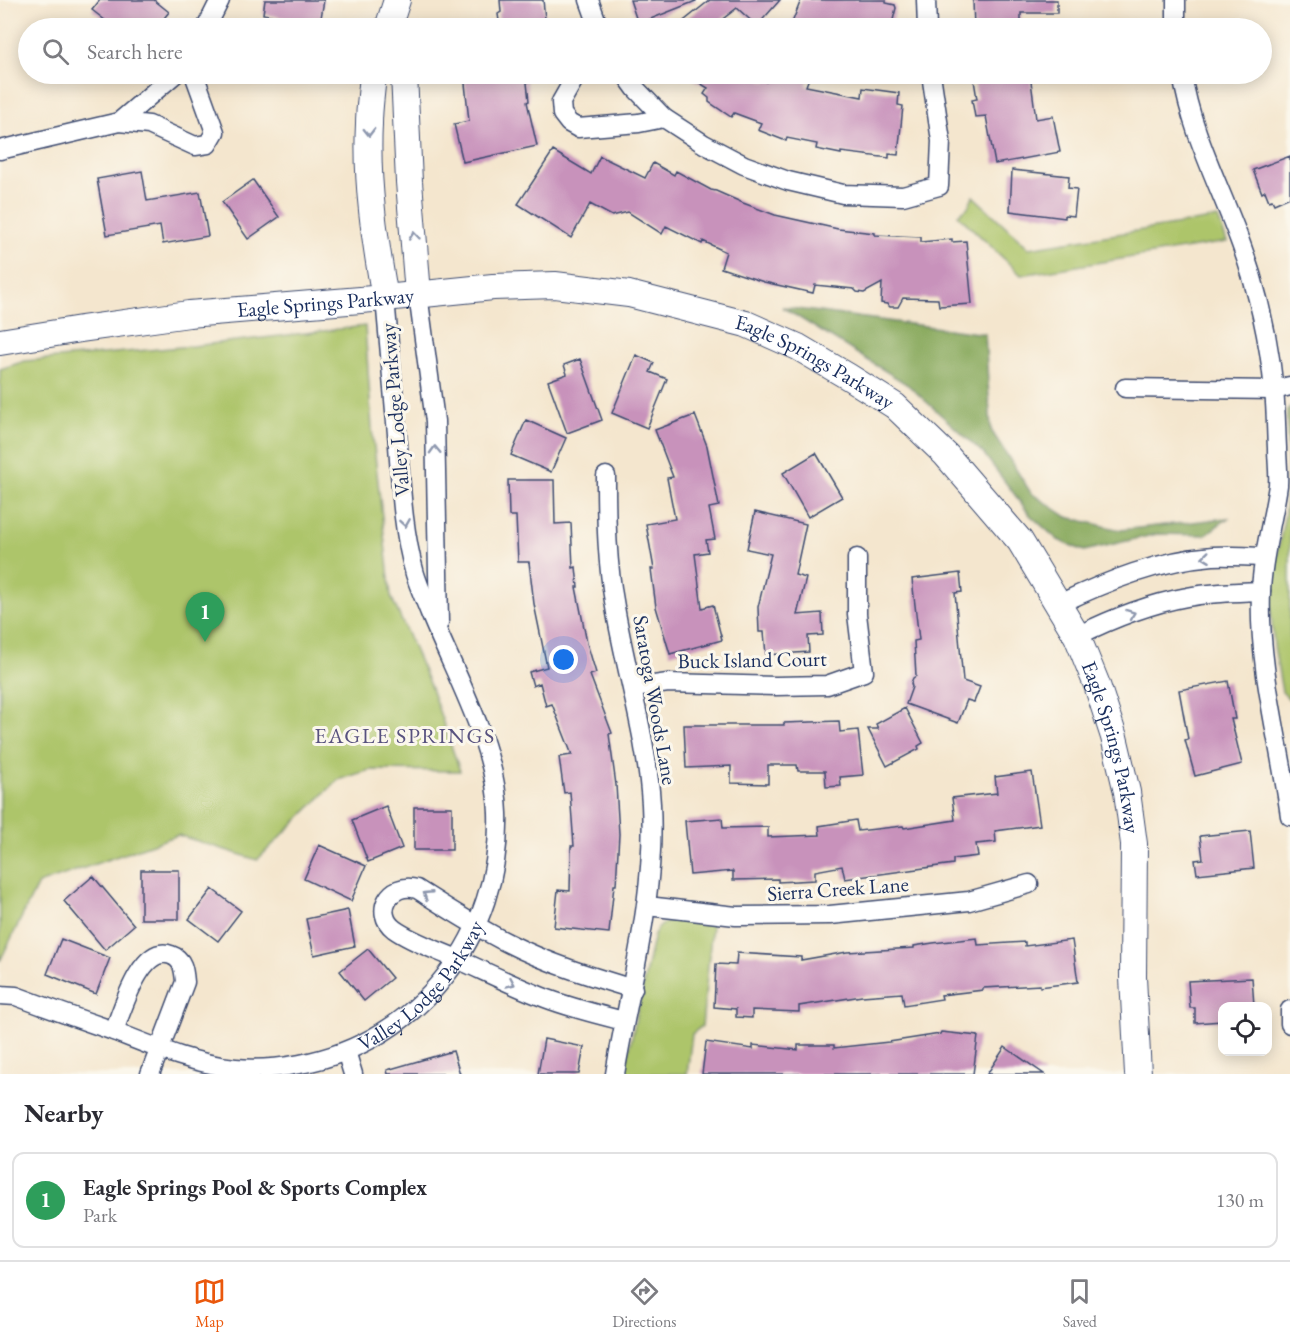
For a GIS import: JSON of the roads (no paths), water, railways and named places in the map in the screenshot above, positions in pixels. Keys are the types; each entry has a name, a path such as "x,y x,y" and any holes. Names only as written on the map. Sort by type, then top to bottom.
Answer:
{"street":[{"path":"211,18 220,0"},
{"path":"589,0 595,18"},
{"path":"926,0 927,18"},
{"path":"1176,0 1176,18"},
{"path":"119,122 163,84"},
{"path":"0,150 119,122 149,125 195,146 208,144 215,132 198,84"},
{"name":"Valley Lodge Parkway","path":"0,995 16,996 159,1050 204,1063 237,1068 279,1068 315,1061 346,1051 374,1037 418,1006 446,977 477,927 488,899 496,856 498,812 492,769 476,721 415,575 404,521 385,298 371,189 369,126 372,84"},
{"name":"Valley Lodge Parkway","path":"404,84 418,294 435,421 439,634"},
{"path":"571,84 561,102 562,114 568,123 578,128 639,123 664,118"},
{"path":"632,84 664,118 704,144 744,165 799,184 843,195 903,196 939,186 941,141 932,84"},
{"path":"1184,84 1200,141 1241,244 1282,388 1278,482 1264,557 1261,636 1266,680 1282,720 1290,816"},
{"name":"Eagle Springs Parkway","path":"0,342 189,314 493,287 555,285 629,294 746,324 798,347 895,406 946,455 1020,541 1077,636 1097,685 1114,737 1127,792 1134,844 1133,977 1137,1074"},
{"path":"1125,388 1282,388"},
{"name":"Saratoga Woods Lane","path":"606,476 606,520 615,606 645,745 651,804 651,857 647,906 615,1074"},
{"path":"1059,604 1126,576 1178,561 1214,556 1264,557"},
{"name":"Buck Island Court","path":"633,688 668,683 828,685 864,672 857,614 857,558"},
{"path":"1077,636 1099,625 1186,597 1261,591"},
{"name":"Sierra Creek Lane","path":"647,906 736,916 830,915 969,901 1029,884"},
{"path":"624,1021 587,1012 541,996 394,928 388,922 385,903 390,894 398,888 407,886 417,889 477,927 509,944 554,963 633,988"},
{"path":"114,1032 140,969 158,954 168,953 178,958 183,968 185,982 150,1074"},
{"path":"1290,1010 1290,1024"},
{"path":"346,1051 353,1074"}],"place":[{"name":"Eagle Springs Pool & Sports Complex","path":"205,642"}],"district":[{"name":"EAGLE SPRINGS","path":"405,735"}]}
